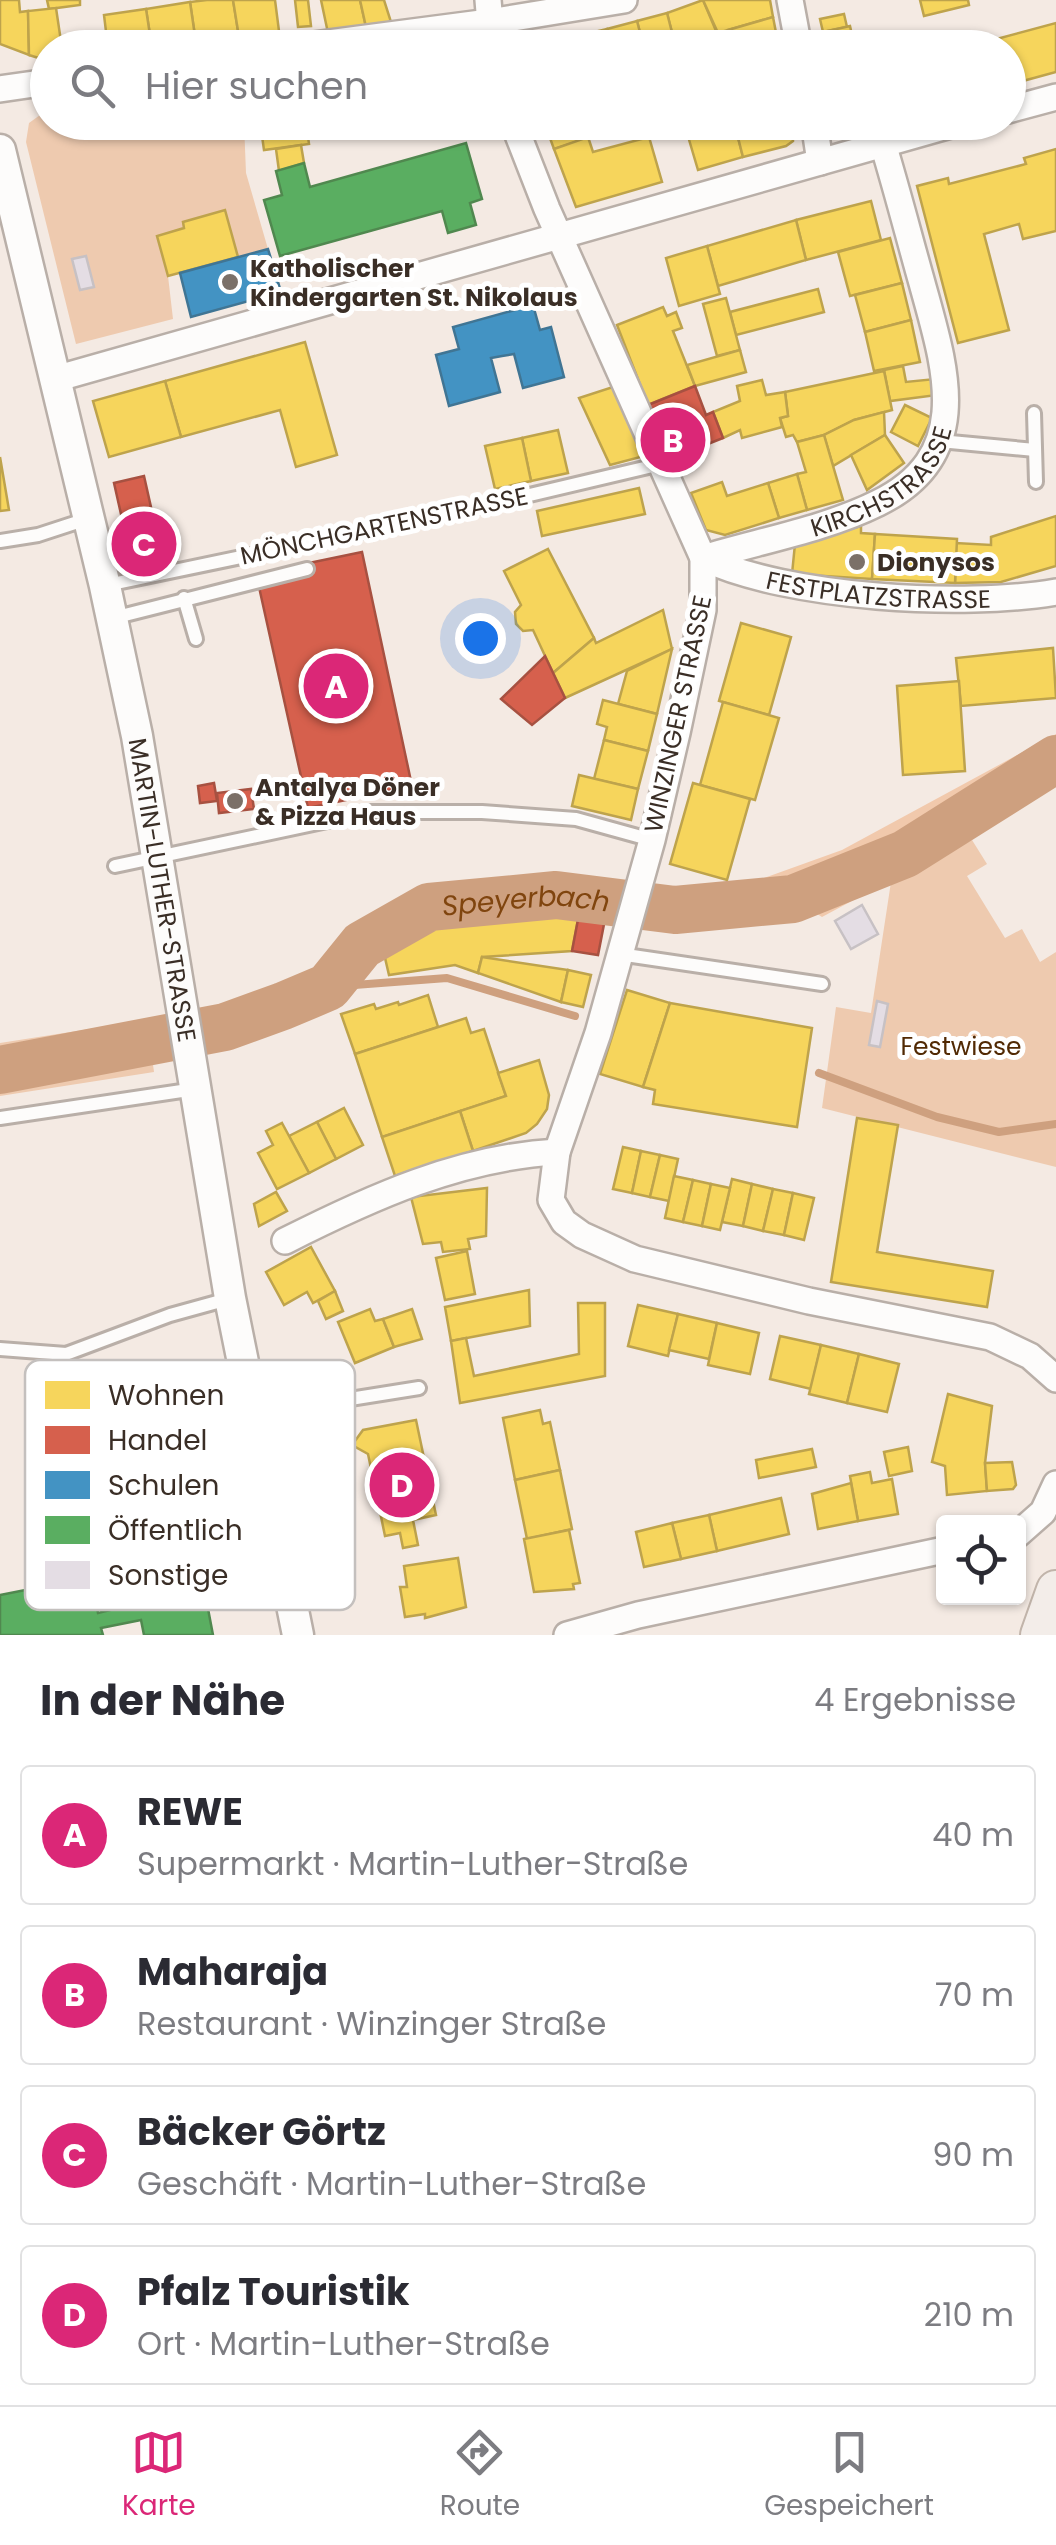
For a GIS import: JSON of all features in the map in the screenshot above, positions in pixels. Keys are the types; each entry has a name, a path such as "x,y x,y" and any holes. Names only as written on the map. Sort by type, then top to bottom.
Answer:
{"main road":[{"path":"1040,1635 1056,1590"}],"street":[{"path":"434,30 624,0"},
{"path":"790,0 796,30"},
{"path":"2,89 30,85"},
{"path":"1026,105 1056,96"},
{"name":"WINZINGER STRASSE","path":"520,140 703,558 703,610 652,840 598,1033 556,1152 551,1200 564,1222 603,1247 680,1272 990,1338 1030,1356 1056,1379"},
{"path":"817,140 820,162"},
{"path":"55,379 897,140"},
{"name":"KIRCHSTRASSE","path":"703,558 879,503 920,474 940,441 946,404 942,356 883,144"},
{"name":"MARTIN-LUTHER-STRASSE","path":"0,150 113,618 158,856 243,1360"},
{"name":"FESTPLATZSTRASSE","path":"703,558 767,580 838,590 963,600 1025,598 1056,592"},
{"path":"286,1241 399,1187 524,1154 556,1152"},
{"path":"1026,1527 1043,1512 1056,1484"},
{"path":"1026,1532 1056,1523"},
{"path":"567,1635 640,1625 936,1552"},
{"name":"MARTIN-LUTHER-STRASSE","path":"293,1610 298,1635"}],"lane":[{"path":"1034,413 1036,482"},
{"path":"940,441 1035,450"},
{"name":"MÖNCHGARTENSTRASSE","path":"106,586 467,510 662,464"},
{"path":"0,541 38,535 89,519"},
{"path":"113,618 307,569"},
{"path":"184,598 196,639"},
{"path":"116,866 370,812 562,817 652,840"},
{"path":"619,954 822,984"},
{"path":"0,1118 195,1089"},
{"path":"0,1349 66,1354 170,1315 230,1298"},
{"path":"355,1397 419,1388"}],"green space":[{"path":"29,123 30,140 245,140 246,173 268,249 238,257 225,210 183,222 184,228 157,236 168,276 173,319 76,344 26,142"},
{"name":"Festwiese","path":"972,840 987,864 967,876 1005,938 1022,929 1040,962 1056,952 1056,1167 822,1108 836,1007 871,1013 891,882"},
{"path":"147,1020 154,1072 0,1096 0,1043"}],"shaded area":[{"path":"1056,734 1056,785 969,838 822,917 786,894 667,903 667,889 747,884 842,850"}],"building: Wohnen":[{"path":"0,0 19,0 20,12 28,11 29,55 0,44"},
{"path":"47,0 80,0 80,5 49,9"},
{"path":"233,0 238,30 194,30 190,2"},
{"path":"233,0 275,0 279,30 238,30"},
{"path":"295,0 308,0 311,26 298,27"},
{"path":"321,0 360,0 366,27 327,30"},
{"path":"360,0 384,0 391,22 366,27"},
{"path":"703,0 716,30 671,30 667,13"},
{"path":"703,0 770,0 773,17 717,30"},
{"path":"920,0 968,0 969,5 924,16"},
{"path":"190,2 194,30 149,30 146,9"},
{"path":"56,8 59,30 30,30 30,55 29,55 28,11"},
{"path":"146,9 149,30 106,30 104,15"},
{"path":"667,13 671,30 639,30 637,21"},
{"path":"844,14 847,27 823,30 820,19"},
{"path":"773,17 776,30 728,30"},
{"path":"637,21 639,30 607,30"},
{"path":"1056,23 1056,72 1026,80 1026,31"},
{"path":"263,140 308,140 309,144 264,150"},
{"path":"551,140 582,140 554,149"},
{"path":"589,140 593,152 650,140 662,182 576,207 554,149"},
{"path":"689,140 739,140 743,157 698,170"},
{"path":"739,140 793,140 786,146 743,157"},
{"path":"301,145 304,163 279,171 276,149"},
{"path":"1056,149 1056,231 1023,239 1019,224 984,234 1009,330 958,343 917,186 948,178 949,184 1026,164 1024,158"},
{"path":"871,201 881,240 806,260 796,220"},
{"path":"225,210 238,257 168,276 157,236 184,228 183,222"},
{"path":"796,220 806,260 718,286 707,246"},
{"path":"890,238 902,283 850,296 838,252"},
{"path":"707,246 720,294 679,306 666,258"},
{"path":"902,283 911,320 865,332 855,295"},
{"path":"818,289 824,312 736,335 730,312"},
{"path":"726,298 740,350 717,356 703,304"},
{"path":"663,307 667,316 676,312 682,328 673,331 695,386 648,405 617,325"},
{"path":"911,320 920,362 874,371 865,332"},
{"path":"305,342 337,455 296,467 280,410 181,437 165,381"},
{"path":"740,350 746,372 695,386 687,365"},
{"path":"903,366 906,382 935,379 937,395 890,401 884,370"},
{"path":"884,371 892,410 797,442 793,435 786,437 780,418 788,416 785,392"},
{"path":"762,380 766,395 785,392 788,416 780,418 782,427 742,438 740,430 723,438 713,412 740,401 737,386"},
{"path":"165,381 181,437 109,457 93,401"},
{"path":"616,386 648,455 610,465 579,398"},
{"path":"905,405 932,418 918,446 891,432"},
{"path":"884,412 885,435 833,466 824,435 854,420"},
{"path":"558,430 568,473 531,481 522,438"},
{"path":"824,435 843,500 807,510 797,474 806,472 797,442"},
{"path":"885,435 904,463 867,490 851,455"},
{"path":"522,438 531,481 495,489 485,446"},
{"path":"0,457 9,510 0,511"},
{"path":"797,474 807,510 779,518 768,483"},
{"path":"722,482 727,496 768,483 779,518 725,535 706,530 691,493"},
{"path":"639,488 645,514 542,536 537,511"},
{"path":"1056,516 1056,566 1001,582 955,583 956,543 991,545 991,537"},
{"path":"861,526 861,533 875,534 872,579 792,574 795,544"},
{"path":"875,534 957,539 955,583 872,579"},
{"path":"548,549 594,638 553,673 533,630 523,631 516,624 515,612 521,605 504,571"},
{"path":"663,610 672,649 565,698 553,673 594,638 596,643"},
{"path":"741,623 791,637 769,715 719,701"},
{"path":"1053,648 1056,698 961,706 956,658"},
{"path":"672,649 657,714 618,704 627,671"},
{"path":"959,681 965,771 903,775 897,686"},
{"path":"603,700 657,714 648,751 604,740 607,727 597,724"},
{"path":"723,702 779,718 755,800 700,785"},
{"path":"604,740 648,751 638,789 594,779"},
{"path":"579,775 638,789 631,820 572,806"},
{"path":"693,783 750,799 727,880 670,864"},
{"path":"580,909 572,951 482,957 478,973 455,965 389,975 382,945 421,927"},
{"path":"482,957 568,970 561,1002 478,973"},
{"path":"568,970 591,975 583,1007 561,1002"},
{"path":"627,990 670,1003 643,1087 600,1074"},
{"path":"428,995 438,1027 355,1054 341,1014 374,1004 376,1009 398,1002 399,1005"},
{"path":"670,1003 812,1028 797,1127 653,1104 655,1090 643,1087"},
{"path":"466,1018 471,1033 484,1029 506,1096 382,1137 355,1054"},
{"path":"539,1060 549,1095 547,1109 537,1124 526,1133 473,1151 460,1111 506,1096 498,1073"},
{"path":"344,1108 363,1145 336,1159 317,1122"},
{"path":"460,1111 473,1151 395,1176 382,1137"},
{"path":"857,1118 898,1125 877,1252 993,1271 987,1307 831,1282"},
{"path":"317,1122 336,1159 309,1173 289,1136"},
{"path":"282,1123 309,1173 277,1189 258,1153 273,1145 266,1131"},
{"path":"623,1147 641,1151 632,1193 613,1189"},
{"path":"641,1151 660,1155 650,1197 632,1193"},
{"path":"660,1155 678,1159 669,1201 650,1197"},
{"path":"674,1176 693,1180 683,1222 665,1218"},
{"path":"732,1179 752,1184 743,1226 722,1222"},
{"path":"693,1180 711,1184 702,1226 683,1222"},
{"path":"711,1184 730,1188 720,1230 702,1226"},
{"path":"752,1184 773,1189 763,1231 743,1226"},
{"path":"487,1188 486,1236 468,1239 470,1249 443,1252 441,1242 423,1244 411,1197"},
{"path":"773,1189 793,1193 784,1235 763,1231"},
{"path":"276,1192 287,1211 259,1226 254,1204"},
{"path":"793,1193 814,1198 804,1240 784,1235"},
{"path":"311,1247 335,1291 313,1303 307,1292 284,1305 266,1272"},
{"path":"467,1251 475,1294 445,1300 436,1258"},
{"path":"529,1290 530,1326 451,1341 445,1307"},
{"path":"335,1291 343,1311 326,1319 318,1301"},
{"path":"578,1303 605,1303 605,1376 460,1403 451,1341 466,1338 474,1376 579,1354"},
{"path":"638,1305 678,1314 668,1356 628,1346"},
{"path":"370,1309 375,1321 383,1319 394,1347 355,1363 338,1322"},
{"path":"412,1309 422,1339 394,1347 383,1319"},
{"path":"678,1314 717,1323 709,1359 669,1350"},
{"path":"717,1323 759,1333 750,1374 708,1365"},
{"path":"780,1336 821,1345 811,1389 770,1379"},
{"path":"821,1345 859,1354 847,1403 809,1394"},
{"path":"859,1354 899,1364 887,1412 847,1403"},
{"path":"948,1394 992,1406 985,1463 987,1491 947,1495 945,1466 932,1462"},
{"path":"540,1410 543,1424 550,1422 560,1470 515,1480 503,1418"},
{"path":"416,1420 436,1515 413,1520 418,1545 403,1548 400,1533 385,1536 368,1454 355,1447 363,1430"},
{"path":"908,1447 912,1471 889,1476 884,1452"},
{"path":"812,1449 816,1467 759,1478 756,1460"},
{"path":"1012,1462 1016,1485 1013,1489 987,1491 985,1463"},
{"path":"560,1470 572,1529 527,1539 515,1480"},
{"path":"870,1472 872,1483 892,1479 898,1514 858,1521 850,1476"},
{"path":"851,1483 858,1521 818,1529 812,1494"},
{"path":"781,1498 789,1534 717,1551 709,1515"},
{"path":"709,1515 717,1551 681,1559 672,1523"},
{"path":"672,1523 681,1559 644,1567 636,1532"},
{"path":"569,1530 580,1583 573,1584 574,1589 534,1592 524,1539"},
{"path":"458,1558 466,1607 425,1618 425,1614 405,1617 400,1587 407,1587 404,1566"}],"building: Handel":[{"path":"695,386 706,415 713,412 723,438 673,458 648,405"},
{"path":"144,476 162,556 132,563 114,483"},
{"path":"362,552 412,786 308,808 259,587 311,574 309,563"},
{"path":"545,656 565,698 532,725 501,699"},
{"path":"214,783 217,801 200,803 198,786"},
{"name":"Antalya Döner & Pizza Haus","path":"251,789 254,809 219,813 217,793"},
{"path":"580,909 606,914 598,955 572,951"}],"building: Schulen":[{"name":"Katholischer Kindergarten St. Nikolaus","path":"268,249 281,292 191,317 180,273"},
{"path":"533,305 540,330 551,327 564,377 523,388 514,354 491,358 500,392 449,406 436,355 459,349 453,327"}],"building: Öffentlich":[{"path":"466,143 482,199 470,203 476,225 448,233 442,211 280,256 264,200 282,195 276,171 304,163 310,187"},
{"path":"25,1590 25,1610 208,1610 213,1635 144,1635 141,1620 101,1628 103,1635 0,1635 0,1595"}],"building: Sonstige":[{"path":"86,256 94,287 80,290 72,259"},
{"path":"862,905 878,934 851,949 835,921"},
{"path":"877,1001 888,1004 880,1047 869,1045"}],"waterway":[{"name":"Speyerbach","path":"0,1070 225,1027 283,1006 328,987 362,945 429,907 556,895 675,910 793,899 905,854 1056,759"},
{"path":"328,987 447,978 575,1016"},
{"path":"819,1073 937,1117 999,1132 1056,1124"}],"place":[{"name":"Katholischer Kindergarten St. Nikolaus","path":"230,282"},
{"name":"Maharaja","path":"673,440"},
{"name":"Bäcker Görtz","path":"144,544"},
{"name":"Dionysos","path":"857,562"},
{"name":"REWE","path":"336,686"},
{"name":"Antalya Döner & Pizza Haus","path":"235,801"},
{"name":"Pfalz Touristik","path":"402,1485"}]}
